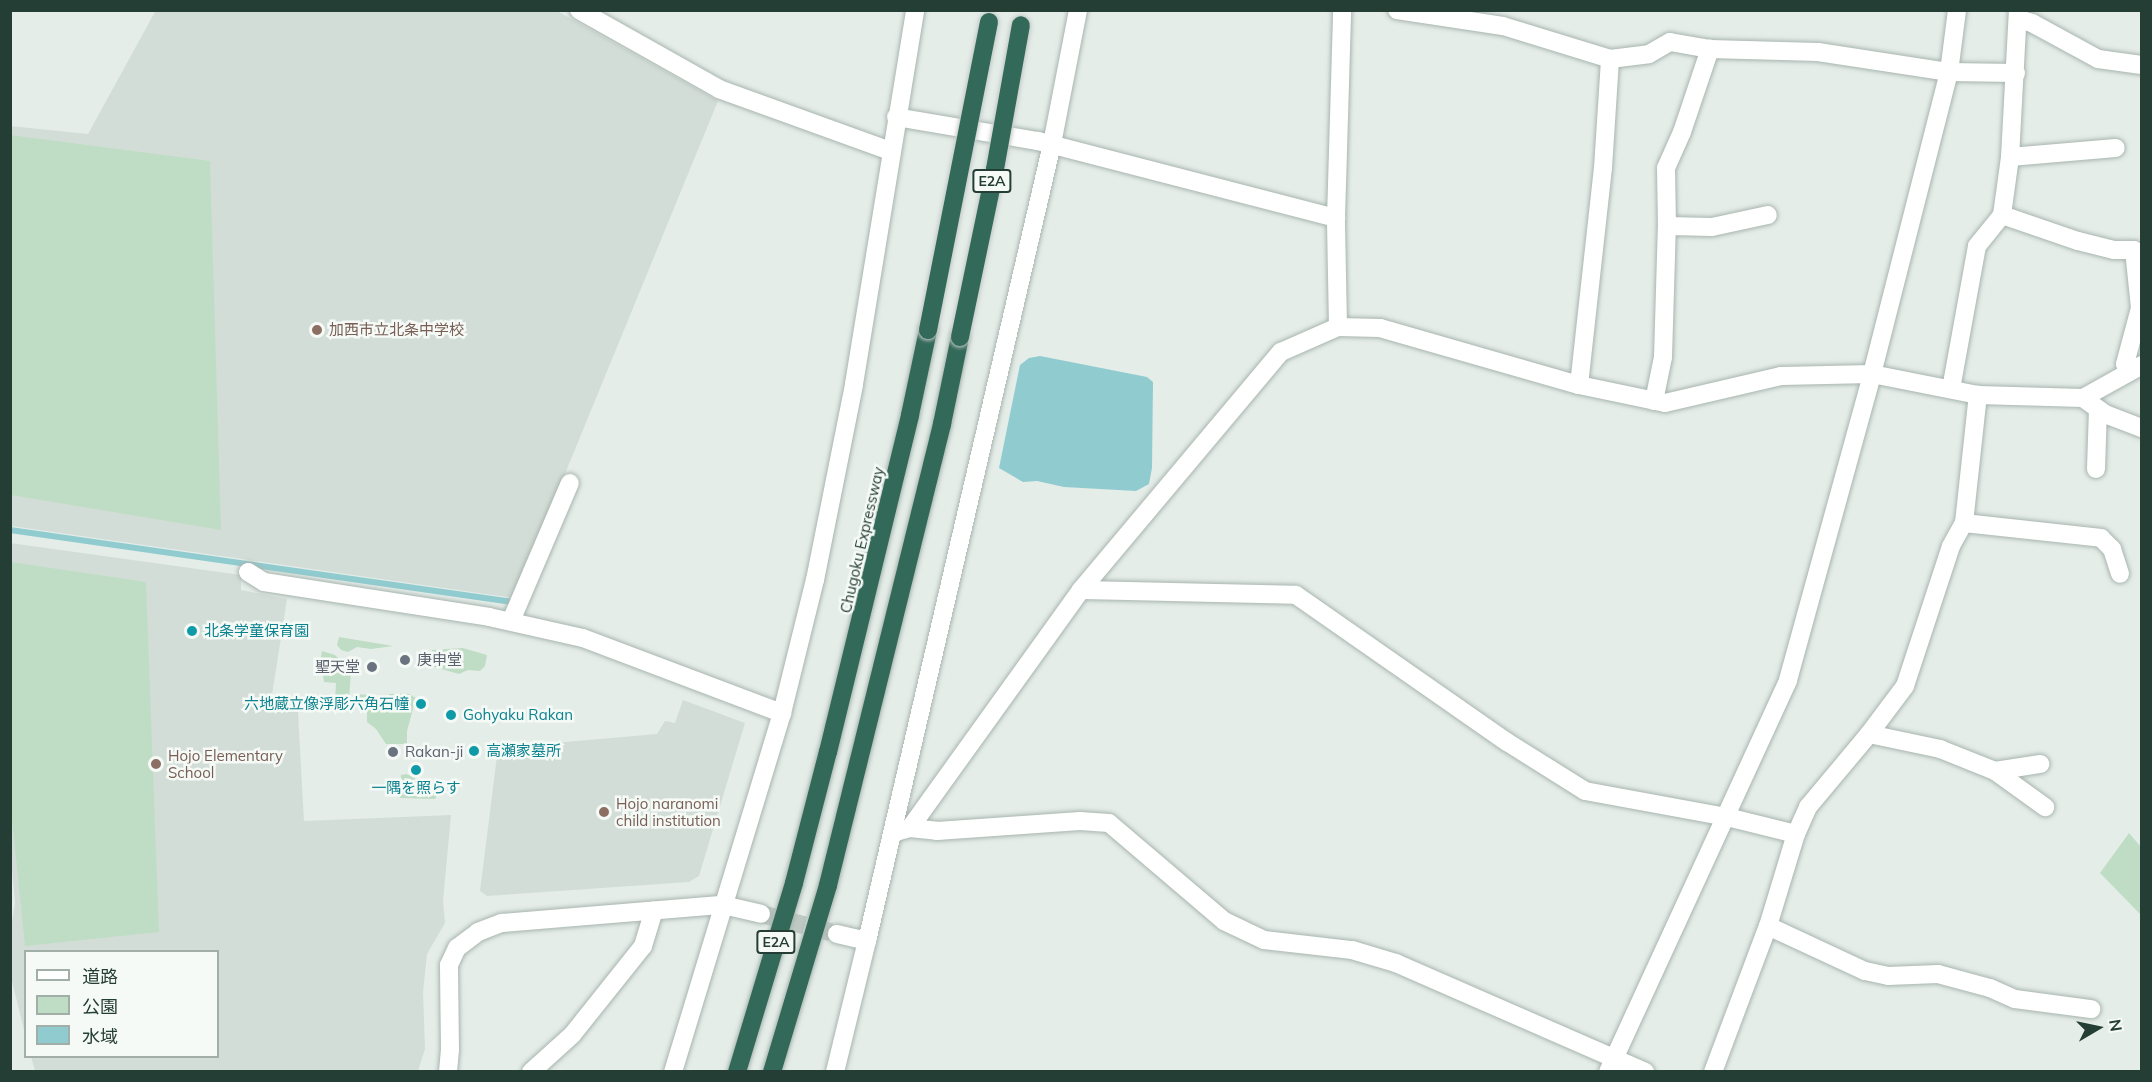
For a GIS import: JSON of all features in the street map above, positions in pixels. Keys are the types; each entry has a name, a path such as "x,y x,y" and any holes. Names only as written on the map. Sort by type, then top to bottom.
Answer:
{"highway":[{"name":"Chugoku Expressway","path":"737,1071 794,883 861,621 928,330 990,16"},
{"name":"E2A","path":"772,1071 828,885 892,630 960,337 995,169 1022,18"}],"street":[{"path":"579,10 719,89 890,151"},
{"path":"673,1071 782,713 815,580 854,384 890,151 915,10"},
{"path":"835,1071 867,941 901,830 1052,144 1078,10"},
{"path":"1338,327 1336,218 1342,10"},
{"path":"1397,10 1503,26 1610,59 1649,54 1670,42 1710,49 1818,52 1948,72 2016,73"},
{"path":"1611,1065 1788,680 1872,374 1948,72 1957,10"},
{"path":"1952,389 1977,246 2002,215 2010,158 2019,15 2098,59 2120,64 2142,65"},
{"path":"1654,401 1662,357 1667,226 1666,168 1682,132 1710,49"},
{"path":"1579,385 1603,168 1610,59"},
{"path":"896,117 1052,144 1171,173 1336,218"},
{"path":"2010,158 2116,148"},
{"path":"1667,226 1712,227 1768,215"},
{"path":"2002,215 2078,241 2114,250 2134,250 2140,308 2125,364 2135,369"},
{"path":"901,830 1081,590 1281,352 1338,327 1380,328 1579,385 1665,403 1781,376 1872,374 1978,395 2083,398 2135,369"},
{"path":"1713,1071 1768,926 1796,834 1808,807 1869,734 1905,686 1951,546 1964,523 1978,395"},
{"path":"2083,398 2098,409 2142,428"},
{"path":"2096,470 2098,409"},
{"path":"511,621 570,483"},
{"path":"1964,523 2101,538 2112,549 2120,574"},
{"path":"248,572 264,582 287,587 511,621 583,638 782,713"},
{"path":"1081,590 1296,595 1507,742 1585,791 1726,817 1796,834"},
{"path":"1869,734 1940,749 1995,771 2045,807"},
{"path":"1995,771 2040,764"},
{"path":"901,830 937,831 1080,821 1109,823 1224,921 1264,940 1352,950 1396,963 1611,1065 1645,1071"},
{"path":"447,1071 450,1050 449,966 457,948 478,932 502,922 723,904 761,914"},
{"path":"531,1071 572,1035 643,946 654,911"},
{"path":"1768,926 1865,971 1888,976 1938,974 1990,987 2015,999 2091,1009"},
{"path":"837,934 867,941"}],"shaded area":[{"name":"加西市立北条中学校","path":"156,10 557,11 718,101 514,598 11,526 10,126 88,134"},
{"name":"Hojo Elementary School","path":"10,543 241,575 241,590 287,599 270,708 298,712 304,821 451,815 443,901 445,923 427,954 423,992 425,1049 418,1071 35,1071 31,1058 219,1058 219,950 24,950 24,1030 10,973 11,927 15,903 10,848"},
{"name":"Hojo naranomi child institution","path":"683,700 745,723 699,876 689,882 487,896 480,891 498,748 657,734 665,721 675,723"}],"green space":[{"path":"10,135 210,161 221,530 11,495"},
{"path":"11,562 146,582 159,932 25,946 10,800"},
{"path":"339,637 393,646 371,649 357,647 348,652 341,650 337,645"},
{"path":"463,648 487,655 485,666 480,671 468,670 459,674 427,665 432,650"},
{"path":"322,651 335,655 351,671 349,700 335,701 336,683 324,682 323,675 318,673"},
{"path":"407,693 416,698 407,731 407,744 386,744 376,729 367,722 367,707 361,701 356,701 356,694 370,695 371,709 389,708 389,694"},
{"path":"406,774 435,785 439,791 435,799 400,798 401,775"},
{"path":"2129,833 2141,847 2141,915 2100,873"}],"water":[{"path":"1040,356 1147,377 1153,382 1152,468 1149,484 1136,491 1064,487 1037,481 1023,482 999,468 1020,365 1029,358"}],"waterway":[{"path":"10,530 513,602"}],"tunnel":[{"path":"761,914 837,934"}],"place":[{"name":"加西市立北条中学校","path":"317,330"},
{"name":"北条学童保育園","path":"192,631"},
{"name":"庚申堂","path":"405,660"},
{"name":"聖天堂","path":"372,667"},
{"name":"六地蔵立像浮彫六角石幢","path":"421,704"},
{"name":"Gohyaku Rakan","path":"451,715"},
{"name":"高瀬家墓所","path":"474,751"},
{"name":"Rakan-ji","path":"393,752"},
{"name":"Hojo Elementary School","path":"156,764"},
{"name":"一隅を照らす","path":"416,770"},
{"name":"Hojo naranomi child institution","path":"604,812"}]}
